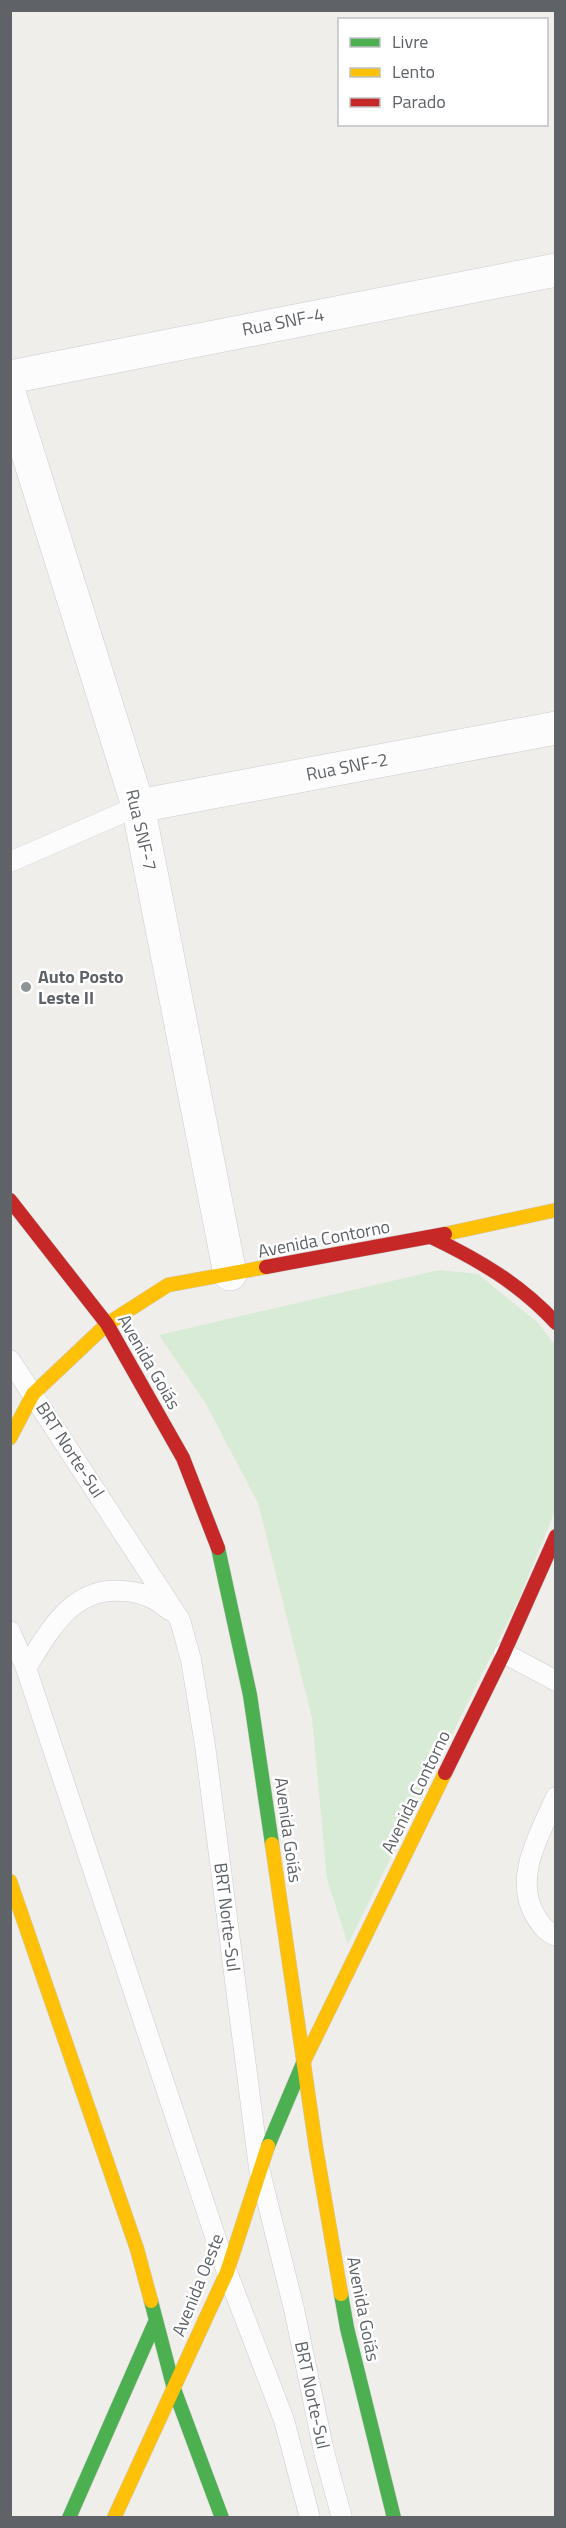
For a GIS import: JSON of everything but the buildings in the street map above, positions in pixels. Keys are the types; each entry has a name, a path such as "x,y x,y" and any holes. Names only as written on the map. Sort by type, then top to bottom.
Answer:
{"main road":[{"name":"Avenida Goiás","path":"10,1200 107,1324 183,1458 218,1546 250,1695 304,2061 347,2328 394,2517"},
{"name":"Avenida Contorno","path":"107,1324 168,1285 431,1237 555,1210"},
{"path":"431,1237 491,1266 537,1301 555,1323"},
{"path":"10,1438 33,1394 107,1324"},
{"name":"Avenida Contorno","path":"304,2061 504,1653 555,1536"},
{"path":"10,1881 137,2249 174,2389 222,2517"},
{"name":"Avenida Oeste","path":"114,2517 227,2272 259,2168 304,2061"},
{"name":"Avenida Oeste","path":"69,2517 156,2320"}],"street":[{"name":"Rua SNF-4","path":"10,377 555,270"},
{"name":"Rua SNF-7","path":"10,396 138,806 230,1274"},
{"name":"Rua SNF-2","path":"138,806 555,728"}],"lane":[{"path":"10,862 138,806"},
{"name":"BRT Norte-Sul","path":"10,1360 180,1620 191,1660 205,1744 259,2168 294,2309 321,2440 342,2517"},
{"path":"26,1668 59,1617 82,1597 113,1590 138,1592 159,1601 180,1620"},
{"name":"BRT Norte-Sul","path":"10,1631 26,1668 227,2272 285,2420 310,2517"},
{"path":"504,1653 555,1681"},
{"path":"555,1797 526,1869 528,1903 545,1931 555,1936"}],"green space":[{"path":"439,1270 478,1274 538,1323 555,1345 555,1511 518,1601 348,1944 327,1879 312,1718 258,1503 206,1404 159,1335"}],"traffic: fast":[{"path":"218,1548 250,1695 272,1844"},
{"path":"268,2146 304,2061"},
{"path":"341,2294 347,2328 394,2518"},
{"path":"151,2301 174,2389 222,2518"},
{"path":"69,2518 156,2320"}],"traffic: slow":[{"path":"445,1234 556,1210"},
{"path":"10,1438 33,1394 107,1324 168,1285 266,1267"},
{"path":"304,2061 445,1773"},
{"path":"272,1844 316,2148 341,2294"},
{"path":"10,1881 137,2249 151,2301"},
{"path":"114,2518 227,2272 268,2146"}],"traffic: jam":[{"path":"10,1200 107,1324 183,1458 218,1548"},
{"path":"266,1267 445,1234"},
{"path":"431,1237 498,1274 528,1296 556,1323"},
{"path":"445,1773 504,1653 556,1536"}],"place":[{"name":"Auto Posto Leste II","path":"26,987"}]}
